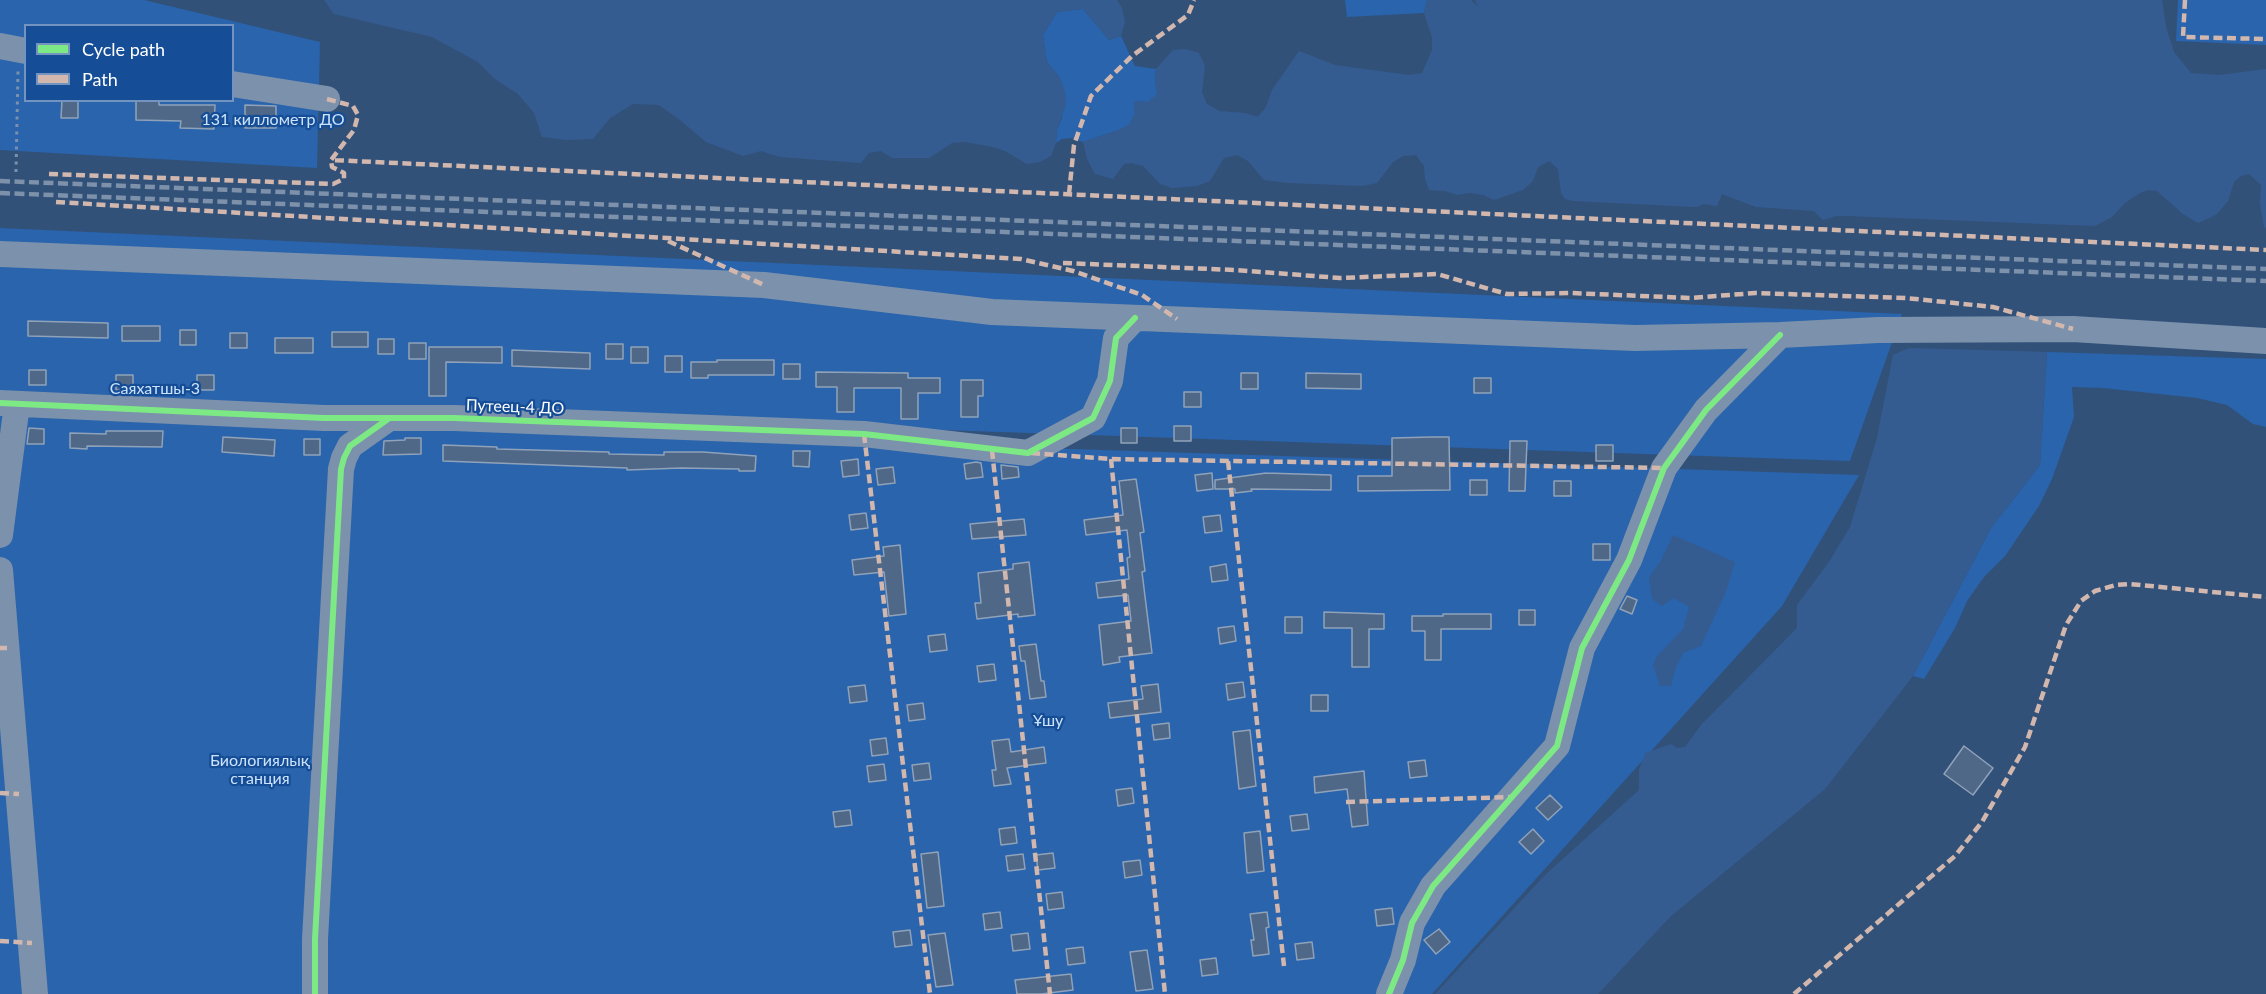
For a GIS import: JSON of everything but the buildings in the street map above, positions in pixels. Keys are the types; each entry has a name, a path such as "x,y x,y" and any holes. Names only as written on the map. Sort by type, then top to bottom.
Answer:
{"street":[{"path":"0,46 22,59"},
{"path":"234,84 327,99"},
{"path":"0,254 780,286 992,312 1635,338 1878,330 2073,329 2266,341"},
{"name":"Путеец-4 ДО","path":"8,404 388,420 454,418 864,434 1028,453 1093,418 1110,381 1116,338 1135,318"},
{"path":"1389,994 1403,960 1412,923 1433,886 1557,746 1582,648 1629,560 1664,468 1706,410 1780,335"},
{"path":"0,535 8,404"},
{"path":"315,994 315,939 341,469 350,446 388,420"},
{"path":"0,570 35,994"}],"path":[{"path":"15,172 22,59"}],"green space":[{"name":"131 киллометр ДО","path":"0,0 144,0 320,42 317,168 0,150"},
{"path":"1345,0 1427,0 1424,13 1347,17"},
{"path":"2178,0 2266,0 2266,45 2176,41"},
{"path":"1083,9 1109,40 1121,36 1135,66 1156,69 1155,82 1158,94 1148,102 1134,101 1135,113 1129,125 1119,130 1083,142 1071,138 1062,139 1056,143 1057,130 1062,118 1060,78 1047,62 1043,35 1057,12"},
{"path":"0,228 1902,314 1850,461 737,423 739,438 1859,475 1782,606 1432,994 0,994"},
{"path":"2047,352 2266,359 2266,427 2253,424 2227,405 2197,398 2072,387 2074,417 2052,479 2039,506 2005,556 1984,577 1967,601 1955,628 1924,679 1913,676 1991,528 2040,465"}],"shaded area":[{"path":"324,0 1117,0 1122,8 1125,22 1121,36 1109,40 1083,9 1057,12 1043,35 1047,62 1060,78 1065,91 1066,104 1051,156 1040,162 1027,164 1005,151 965,142 952,143 929,158 892,158 881,151 869,153 861,163 780,157 761,151 743,156 706,142 659,105 633,104 610,118 593,139 567,140 542,137 534,113 518,94 495,79 478,62 432,37 334,14"},
{"path":"1427,0 1471,0 1478,7 1475,0 2162,0 2166,27 2174,52 2191,73 2219,75 2266,69 2266,228 2260,203 2261,185 2249,174 2241,176 2234,182 2228,201 2216,215 2198,223 2183,214 2157,191 2148,190 2125,203 2112,217 2095,226 1848,216 1836,216 1823,220 1814,211 1756,207 1722,194 1717,206 1704,204 1696,207 1573,201 1565,199 1561,193 1558,169 1549,161 1538,167 1533,181 1523,190 1494,200 1470,193 1457,195 1445,191 1429,190 1424,166 1416,155 1403,156 1393,162 1377,183 1362,186 1264,180 1248,161 1237,155 1224,158 1210,181 1197,186 1172,188 1160,184 1143,166 1131,163 1124,164 1113,179 1095,174 1087,159 1083,142 1129,125 1135,113 1134,101 1148,102 1157,94 1156,69 1173,50 1186,49 1199,53 1205,66 1202,92 1207,104 1219,111 1245,113 1258,117 1266,107 1272,90 1299,51 1335,65 1409,75 1422,73 1432,50 1432,37 1424,13"},
{"path":"1909,348 2047,352 2040,465 1991,528 1913,676 1825,789 1670,917 1598,994 1435,994 1544,876 1639,790 1639,770 1645,753 1671,744 1677,748 1685,747 1701,725 1797,628 1797,605 1829,562 1850,527 1877,438 1893,355"},
{"path":"1673,535 1735,562 1726,592 1701,646 1683,653 1671,686 1660,686 1653,665 1657,656 1683,629 1689,607 1674,598 1662,606 1652,599 1649,577 1660,562"}],"railway":[{"path":"0,181 2266,269"},
{"path":"0,193 2266,281"}],"marked path":[{"path":"1069,194 1074,145 1091,96 1132,56 1188,15 1194,0"},
{"path":"2185,0 2183,37 2266,39"},
{"path":"327,99 353,106 358,115 354,130 331,160 2266,250"},
{"path":"49,174 333,184 344,179 344,173 332,167 331,160"},
{"path":"56,202 1021,259 1073,271 1142,295 1177,319"},
{"path":"668,241 764,285"},
{"path":"1063,263 1235,270 1340,278 1437,274 1507,294 1571,293 1690,298 1755,293 1906,298 1993,307 2073,329"},
{"path":"864,434 930,994"},
{"path":"992,450 1050,994"},
{"path":"1031,453 1111,459 1664,468"},
{"path":"1111,459 1165,994"},
{"path":"1228,461 1284,966"},
{"path":"1794,994 1955,856 1982,822 2025,747 2066,625 2081,601 2095,591 2129,584 2266,597"},
{"path":"0,648 7,648"},
{"path":"0,793 19,794"},
{"path":"1346,802 1511,797"},
{"path":"0,941 32,943"}],"cycle path":[{"path":"0,403 324,418 454,418 864,434 1028,453 1093,418 1110,381 1116,338 1135,318"},
{"path":"1389,994 1403,960 1412,923 1433,886 1557,746 1582,648 1629,560 1664,468 1706,410 1780,335"},
{"path":"315,994 315,939 341,469 350,446 388,419"}],"park label":[{"name":"Саяхатшы-3","path":"155,389"},
{"name":"Ұшу","path":"1048,721"},
{"name":"Биологиялық станция","path":"260,770"}]}
